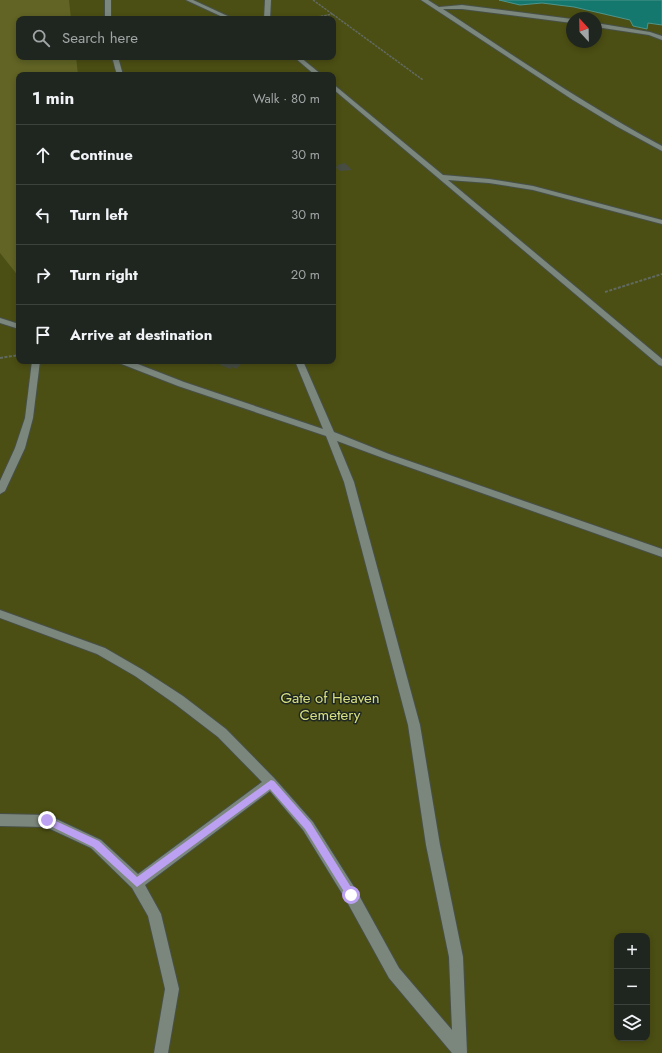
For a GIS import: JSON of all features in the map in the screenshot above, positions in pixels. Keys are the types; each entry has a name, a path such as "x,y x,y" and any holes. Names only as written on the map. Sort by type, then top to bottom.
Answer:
{"lane":[{"path":"108,0 108,16"},
{"path":"190,0 225,16"},
{"path":"267,16 268,0"},
{"path":"424,0 439,8 486,41 600,115 662,149"},
{"path":"439,8 462,7 566,20"},
{"path":"602,26 662,38"},
{"path":"116,60 119,72"},
{"path":"302,60 316,72"},
{"path":"336,89 662,363"},
{"path":"441,177 489,181 533,188 662,222"},
{"path":"0,320 16,325"},
{"path":"0,491 20,448 29,418 36,364"},
{"path":"130,364 662,553"},
{"path":"300,364 349,482 414,725 433,845 456,957 459,1051"},
{"path":"0,614 101,651 139,673 179,700 222,733 271,783 308,826 351,895 394,973 459,1051"},
{"path":"137,882 271,783"},
{"path":"0,820 47,820 96,844 137,882 154,914 172,990 161,1053"}],"path":[{"path":"313,0 336,16"},
{"path":"323,16 333,14"},
{"path":"336,16 423,80"},
{"path":"584,298 662,274"},
{"path":"0,358 16,355"}],"green space":[{"name":"Gate of Heaven Cemetery","path":"0,0 662,0 662,1053 0,1053"}],"shaded area":[{"path":"0,0 69,0 71,16 16,16 16,60 76,60 78,72 16,72 16,273 0,253"}],"water":[{"path":"499,0 662,0 662,25 648,23 647,29 633,26 630,20 602,14 602,12 542,3 520,5"}],"building":[{"path":"345,163 352,170 340,171 336,168 338,166 337,165"},
{"path":"241,364 236,369 232,367 230,369 220,365"}],"route":[{"path":"47,820 96,844 137,882 271,783 308,826 351,895"}]}
